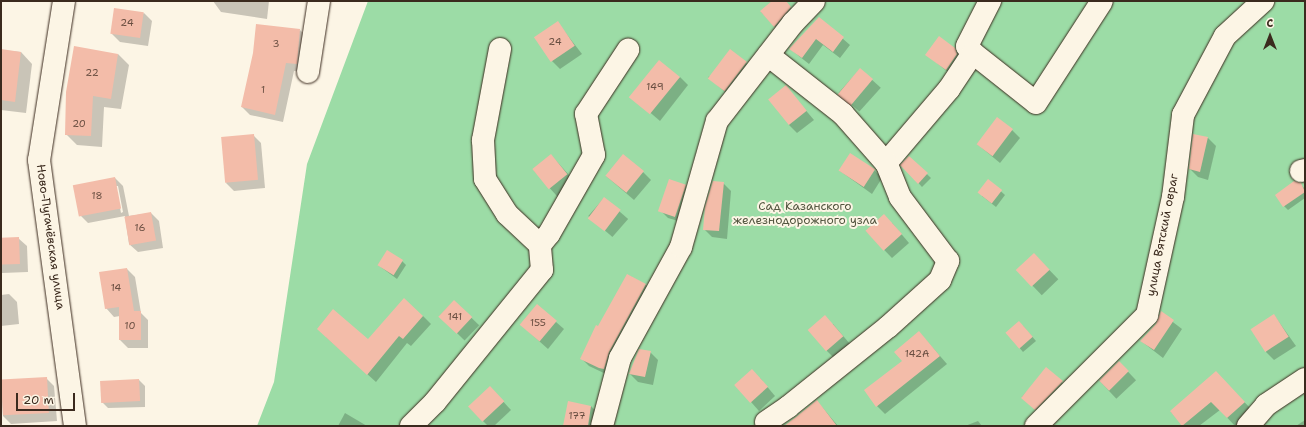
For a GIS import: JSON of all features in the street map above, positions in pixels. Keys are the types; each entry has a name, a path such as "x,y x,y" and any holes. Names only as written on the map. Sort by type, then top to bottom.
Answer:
{"street":[{"name":"Ново-Пугачёвская улица","path":"64,1 39,160 75,426"},
{"path":"308,72 319,1"},
{"path":"602,426 620,358 681,247 717,121 768,55 814,1"},
{"path":"990,1 967,46 1036,104 1102,1"},
{"name":"улица Вятский овраг","path":"1036,426 1147,315 1173,197 1183,115 1225,36 1263,1"},
{"path":"411,426 435,402 542,270 540,245 507,214 485,179 483,140 500,49"},
{"path":"540,245 549,234 594,155 586,114 628,50"},
{"path":"886,163 949,89 973,52"},
{"path":"766,422 888,327 940,280 948,261 900,197 886,163 843,114 768,55"},
{"path":"1248,426 1266,405 1305,379"}],"green space":[{"name":"Сад Казанского железнодорожного узла","path":"368,1 1305,1 1305,426 257,426 274,382 307,164"}],"building":[{"path":"772,1 786,1 791,7 774,27 760,11"},
{"path":"114,8 144,12 140,38 110,34"},
{"path":"819,17 844,37 833,52 816,39 802,58 789,49"},
{"path":"558,21 575,46 551,62 534,37"},
{"path":"256,24 300,29 297,64 286,63 275,115 241,107 253,53"},
{"path":"939,36 955,48 957,54 946,70 925,55"},
{"path":"74,46 118,54 111,99 93,96 91,136 65,135 66,92"},
{"path":"1,49 21,52 15,102 1,100"},
{"path":"730,49 747,62 725,91 708,79"},
{"path":"659,60 680,77 650,114 629,97"},
{"path":"860,68 873,79 851,106 838,95"},
{"path":"786,85 807,111 789,125 768,99"},
{"path":"997,117 1013,129 993,156 977,144"},
{"path":"254,134 258,180 225,183 221,137"},
{"path":"1193,134 1208,137 1200,172 1189,169"},
{"path":"850,153 875,169 864,187 839,171"},
{"path":"551,154 567,174 549,189 532,169"},
{"path":"623,154 644,171 626,193 605,176"},
{"path":"909,156 928,173 918,184 900,165"},
{"path":"115,177 121,208 79,217 73,185"},
{"path":"669,179 686,185 675,217 658,211"},
{"path":"988,179 1002,190 992,203 978,192"},
{"path":"713,181 724,182 719,231 703,230 705,207"},
{"path":"1294,181 1301,183 1305,192 1283,207 1275,195"},
{"path":"604,197 621,210 605,231 588,219"},
{"path":"151,212 156,241 129,245 124,217"},
{"path":"884,214 902,234 883,251 865,231"},
{"path":"19,237 20,264 2,265 1,238"},
{"path":"387,250 403,260 394,275 377,265"},
{"path":"1034,253 1050,270 1031,287 1016,270"},
{"path":"127,268 134,311 141,311 141,340 119,340 119,307 105,309 99,272"},
{"path":"627,274 646,284 609,352 604,369 599,368 580,359 596,325 598,326"},
{"path":"404,298 423,316 403,339 399,336 367,375 317,329 333,309 368,339"},
{"path":"454,300 472,317 457,334 438,317"},
{"path":"537,304 557,321 540,341 520,325"},
{"path":"1161,311 1174,320 1154,350 1140,341 1156,324"},
{"path":"1274,314 1289,337 1265,352 1251,329"},
{"path":"825,315 843,336 826,351 808,330"},
{"path":"1019,321 1033,337 1019,349 1005,333"},
{"path":"919,331 940,356 876,407 864,390 902,361 894,352"},
{"path":"639,349 651,351 645,377 629,374"},
{"path":"1119,361 1129,371 1109,391 1099,381"},
{"path":"1046,367 1063,381 1035,410 1021,398"},
{"path":"752,369 768,387 750,403 734,385"},
{"path":"1216,371 1245,402 1227,418 1211,402 1182,426 1170,411"},
{"path":"47,377 49,413 3,415 1,379"},
{"path":"139,379 140,401 101,403 100,381"},
{"path":"490,386 504,401 482,422 468,406"},
{"path":"817,400 837,426 784,426 796,417"},
{"path":"568,401 591,406 588,426 563,426"}]}
